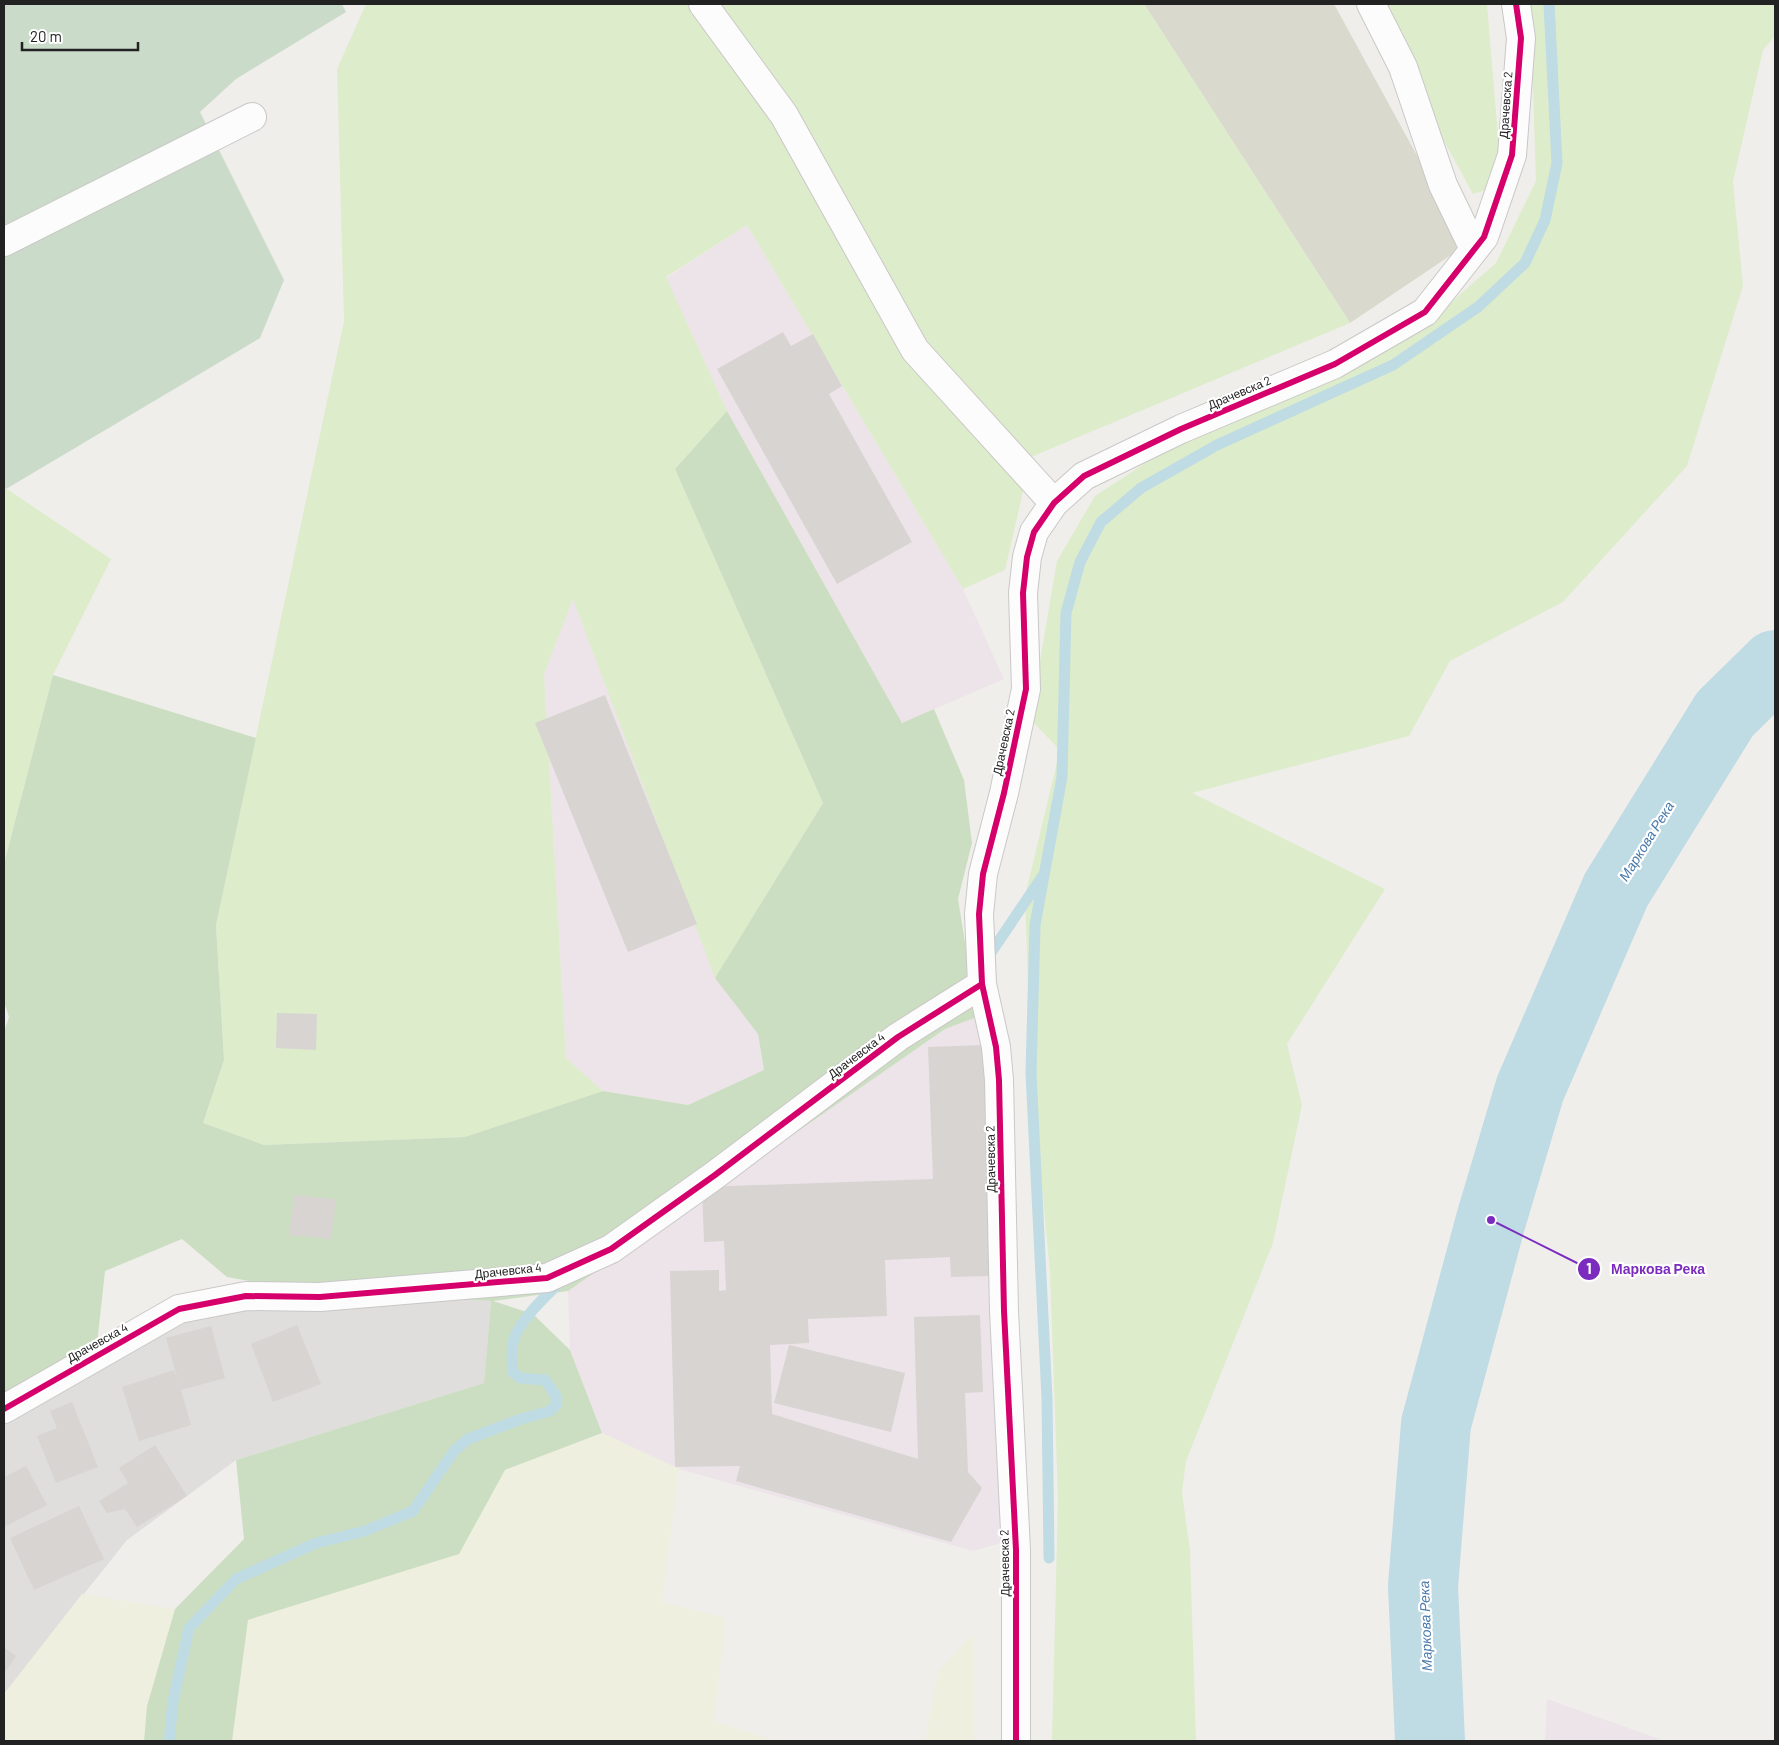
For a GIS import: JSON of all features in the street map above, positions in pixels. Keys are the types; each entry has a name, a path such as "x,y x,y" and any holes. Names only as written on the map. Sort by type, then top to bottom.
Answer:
{"street":[{"path":"703,4 784,116 915,350 1054,503"},
{"path":"1371,4 1403,67 1443,185 1474,249"},
{"name":"Драчевска 2","path":"1016,1741 1016,1550 1004,1311 999,1080 996,1048 982,984 979,914 983,874 1004,792 1026,689 1023,593 1027,557 1034,532 1054,503 1084,476 1181,428 1336,364 1425,312 1484,237 1512,155 1521,38 1516,4"},
{"path":"4,242 252,117"},
{"name":"Драчевска 4","path":"4,1409 179,1309 246,1296 320,1297 547,1278 611,1248 715,1175 898,1037 982,984"}],"shaded area":[{"path":"1144,4 1334,4 1466,245 1350,323"},
{"path":"747,225 963,589 1004,679 902,723 727,411 666,278"},
{"path":"573,598 758,1035 764,1070 688,1105 603,1091 566,1058 544,674"},
{"path":"977,1017 983,1025 1005,1542 973,1551 679,1469 602,1433 570,1350 568,1291 945,1029"},
{"path":"316,1293 491,1301 484,1383 236,1460 127,1540 4,1694 4,1424 41,1398 202,1313"},
{"path":"1547,1699 1665,1741 1545,1741"}],"green space":[{"path":"4,4 342,4 346,12 236,79 200,112 284,280 260,338 6,489 4,487"},
{"path":"366,4 1144,4 1350,323 1031,457 1005,570 963,589 747,225 666,277 727,411 675,469 823,803 715,978 573,599 544,674 566,1058 603,1091 465,1137 264,1145 203,1123 224,1060 216,925 344,321 337,69"},
{"path":"1373,4 1487,4 1502,185 1473,194 1427,110"},
{"path":"1523,4 1775,4 1775,36 1763,50 1733,182 1743,286 1687,466 1563,602 1450,661 1409,736 1192,793 1385,889 1287,1044 1302,1105 1273,1243 1186,1461 1182,1492 1190,1551 1196,1741 1052,1741 1058,1498 1050,1272 1031,1073 1025,896 1060,750 1030,719 1057,561 1095,496 1182,439 1431,320 1496,263 1536,181 1532,58"},
{"path":"727,411 902,723 934,709 964,780 972,843 958,899 977,1017 945,1029 568,1291 493,1301 533,1314 570,1350 602,1433 505,1470 459,1554 248,1620 232,1741 144,1741 147,1706 175,1609 244,1539 236,1460 484,1383 491,1301 316,1293 227,1277 182,1239 105,1271 97,1344 41,1398 4,1424 4,1032 9,1017 4,1002 4,864 53,675 256,738 216,925 224,1060 203,1123 264,1145 465,1137 603,1091 688,1105 764,1070 758,1034 715,978 823,803 675,469"},
{"path":"4,487 111,559 53,675 4,864"},
{"path":"602,1433 679,1469 662,1602 726,1618 714,1721 776,1741 232,1741 248,1620 458,1554 505,1470"},
{"path":"82,1594 175,1609 147,1706 144,1741 4,1741 4,1694"},
{"path":"973,1633 973,1741 925,1741 938,1672"}],"building":[{"path":"783,332 791,346 813,334 842,386 829,394 912,542 837,584 717,369"},
{"path":"605,695 697,924 628,952 535,723"},
{"path":"277,1013 317,1014 316,1050 276,1048"},
{"path":"984,1045 992,1276 951,1277 950,1257 885,1260 887,1316 808,1319 809,1343 770,1345 772,1414 918,1459 914,1317 980,1315 983,1392 965,1393 968,1472 982,1488 951,1542 736,1481 740,1466 675,1467 670,1271 719,1270 719,1291 726,1290 724,1241 704,1242 702,1187 933,1179 928,1047"},
{"path":"294,1195 336,1199 331,1239 289,1235"},
{"path":"297,1325 321,1384 273,1402 251,1344"},
{"path":"211,1326 225,1378 181,1390 191,1425 139,1441 122,1387 174,1370 178,1380 166,1338"},
{"path":"789,1345 905,1373 891,1432 774,1403"},
{"path":"72,1402 98,1467 56,1483 37,1436 57,1428 50,1411"},
{"path":"155,1445 187,1496 137,1527 125,1509 107,1513 99,1501 128,1483 119,1468"},
{"path":"26,1466 47,1505 4,1527 4,1477"},
{"path":"79,1506 104,1559 34,1590 10,1538"},
{"path":"4,1647 16,1656 4,1674"}],"waterway":[{"path":"1049,1558 1047,1398 1031,1073 1035,925 1062,777 1066,613 1080,562 1101,522 1141,488 1217,445 1393,365 1478,307 1525,263 1545,220 1557,163 1549,4"},
{"name":"Маркова Река","path":"1430,1741 1423,1586 1436,1424 1491,1220 1530,1089 1616,890 1725,714 1775,665"},
{"path":"988,957 1042,877"},
{"path":"169,1741 173,1701 189,1628 236,1579 316,1543 365,1531 413,1511 454,1451 468,1439 521,1419 550,1411 556,1405 556,1396 545,1380 520,1378 513,1372 512,1354 515,1336 519,1328 535,1307 561,1281"}],"cycle path":[{"path":"1016,1741 1016,1550 1004,1311 999,1080 996,1047 982,984 979,914 983,874 1004,793 1026,689 1023,593 1027,557 1034,532 1054,503 1084,476 1181,429 1335,364 1425,312 1484,237 1512,155 1521,38 1516,4"},
{"path":"4,1409 179,1309 246,1296 320,1297 547,1278 611,1249 715,1175 898,1037 982,984"}],"place":[{"name":"Маркова Река","path":"1491,1220"}]}
